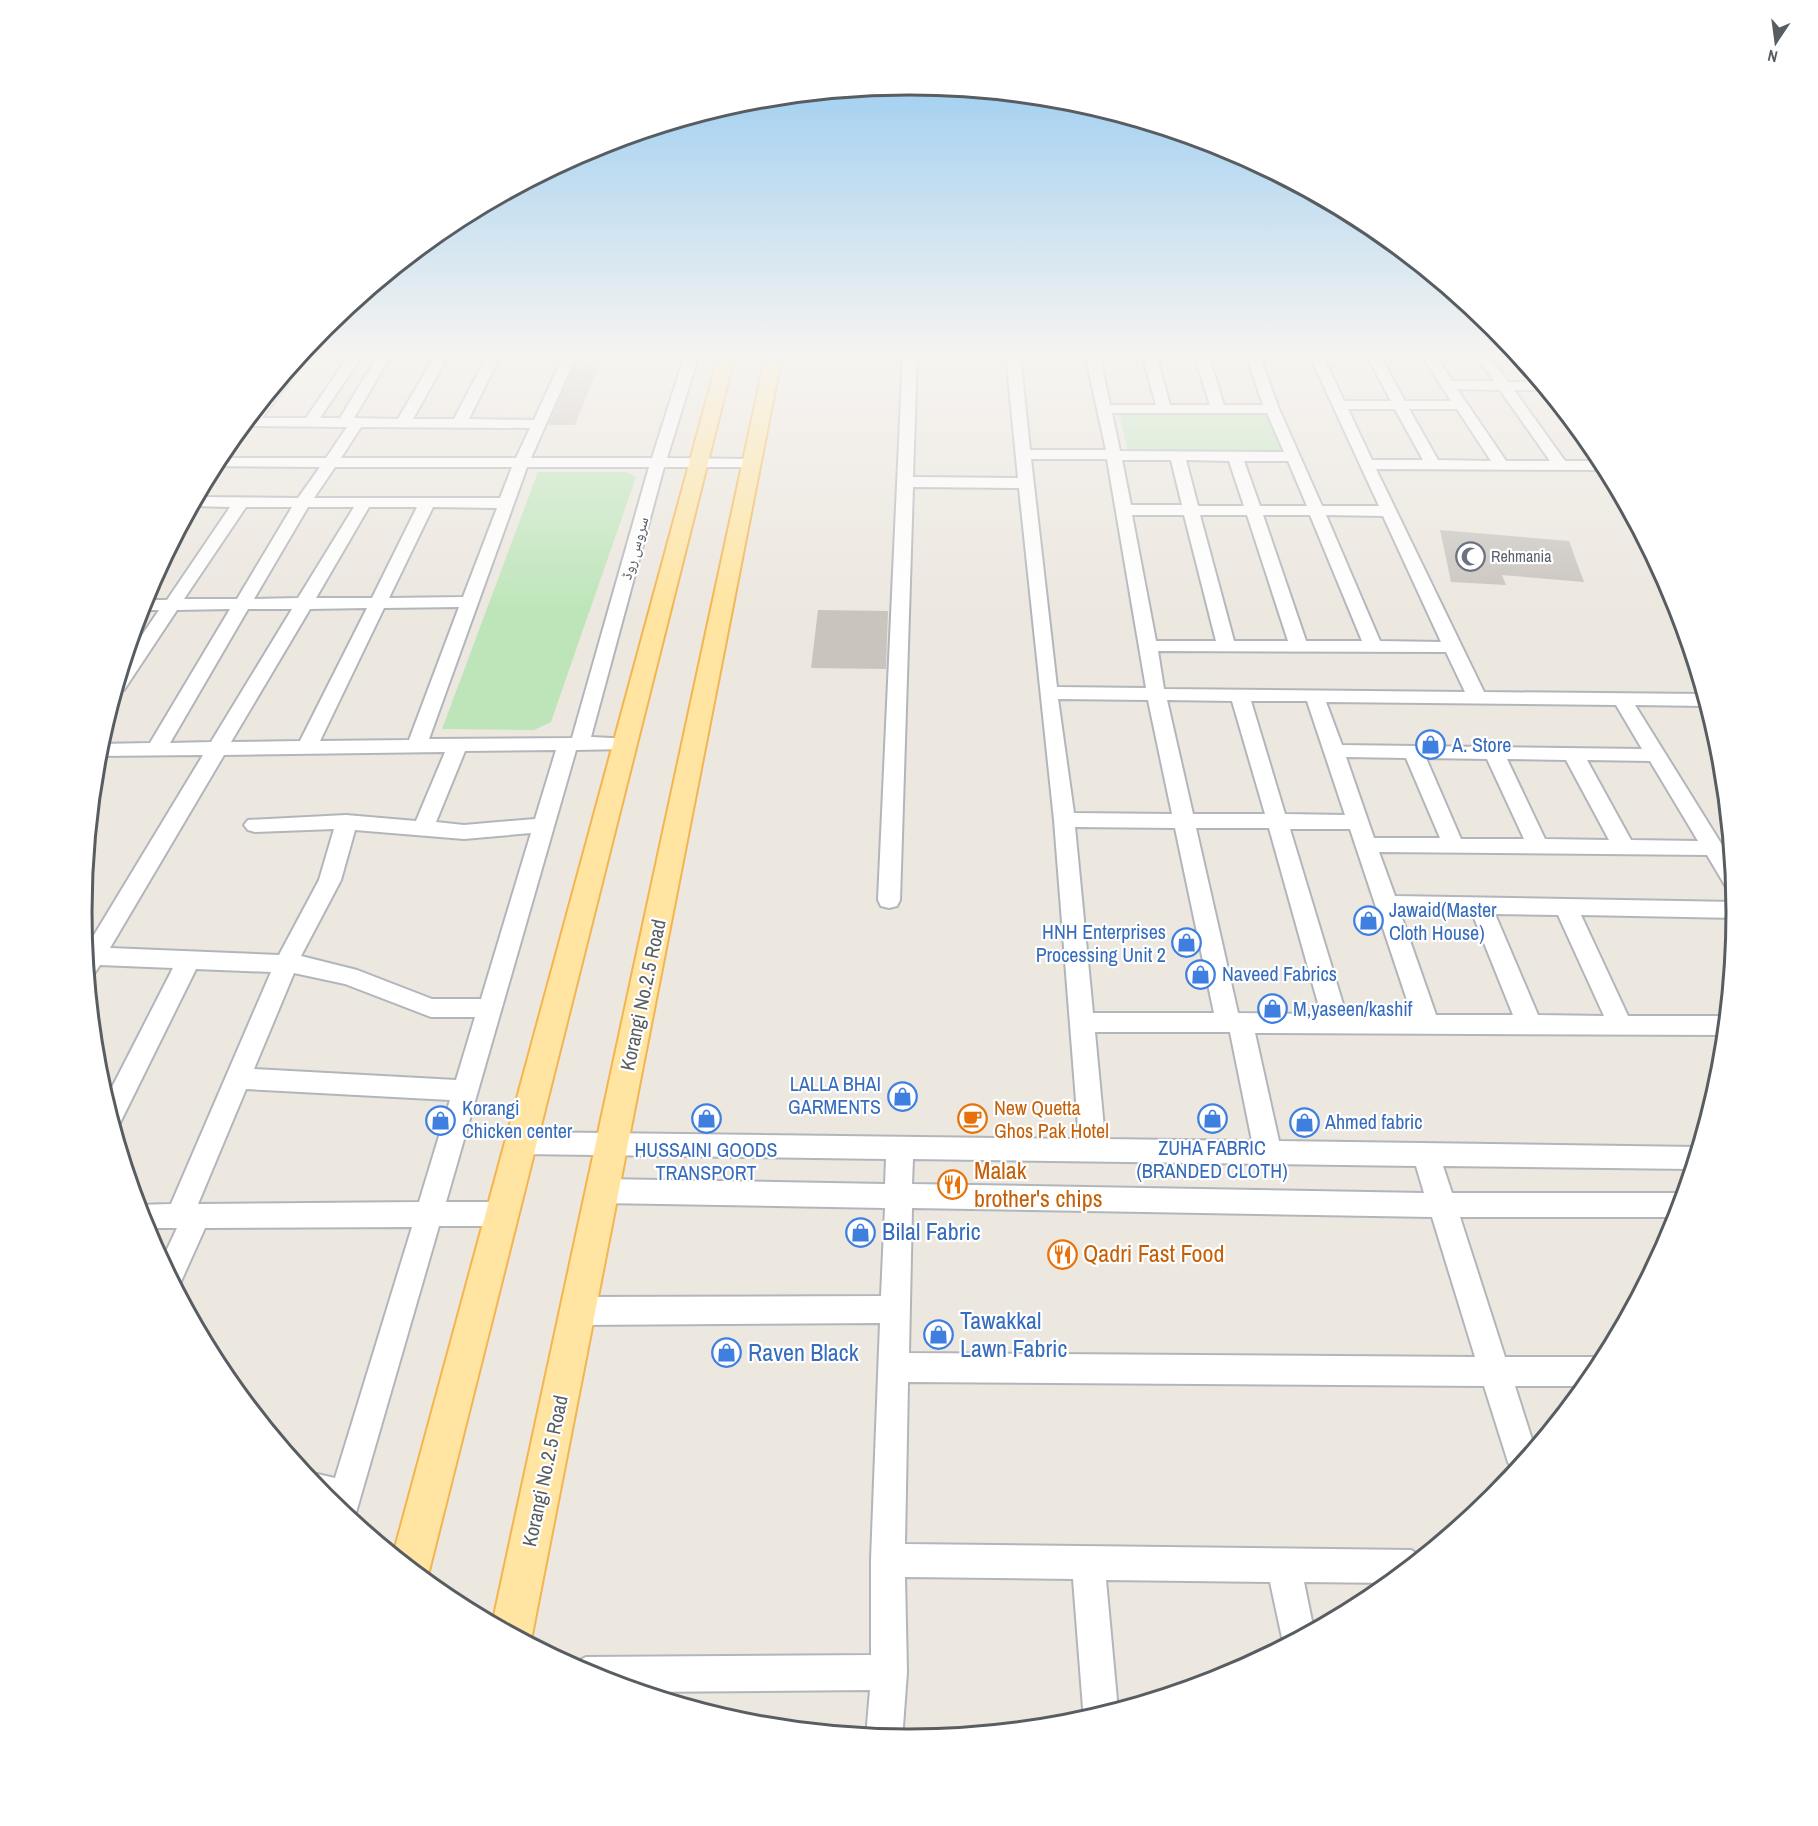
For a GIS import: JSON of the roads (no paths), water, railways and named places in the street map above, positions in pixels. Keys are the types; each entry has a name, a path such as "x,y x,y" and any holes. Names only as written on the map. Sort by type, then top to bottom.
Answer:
{"main road":[{"path":"412,1563 703,439"},
{"name":"Korangi No.2.5 Road","path":"513,1628 757,439"}],"street":[{"path":"156,749 342,439"},
{"path":"417,745 531,439"},
{"name":"سروس روڈ","path":"336,1496 431,1215 544,825 574,743 665,439"},
{"path":"889,900 907,439"},
{"path":"1022,439 1048,693 1064,820 1093,1152"},
{"path":"1111,439 1156,694 1183,820 1268,1153"},
{"path":"1286,439 1373,647"},
{"path":"1356,439 1477,698"},
{"path":"1419,439 1433,465"},
{"path":"1484,439 1501,465"},
{"path":"1542,439 1561,465"},
{"path":"1024,454 1294,457"},
{"path":"1177,455 1226,646"},
{"path":"1235,456 1299,647"},
{"path":"227,462 752,464"},
{"path":"1368,464 1593,466"},
{"path":"905,482 1027,483"},
{"path":"202,502 506,503"},
{"path":"129,668 241,502"},
{"path":"93,957 364,503"},
{"path":"307,747 428,503"},
{"path":"1124,510 1390,511"},
{"path":"152,605 470,602"},
{"path":"1147,646 1454,647"},
{"path":"1048,693 1622,699 1700,705"},
{"path":"1240,695 1335,1023"},
{"path":"1315,696 1427,1023"},
{"path":"1622,699 1725,868"},
{"path":"108,750 625,743"},
{"path":"423,828 458,745"},
{"path":"1334,751 1656,755"},
{"path":"1413,752 1453,845"},
{"path":"1494,753 1538,846"},
{"path":"1573,754 1624,847"},
{"path":"1064,820 1358,822"},
{"path":"255,825 346,822 480,832 544,825"},
{"path":"172,1267 238,1078 286,963 330,880 342,846 346,822"},
{"path":"1366,844 1713,848"},
{"path":"1386,904 1726,910"},
{"path":"1480,906 1529,1024"},
{"path":"1566,907 1620,1025"},
{"path":"93,962 189,960 286,963 318,967 349,976 431,1008 491,1008"},
{"path":"115,1107 189,960"},
{"path":"1080,1022 1719,1026"},
{"path":"238,1078 340,1083 410,1090 467,1090"},
{"path":"521,1143 611,1146 1689,1158"},
{"path":"885,1730 889,1672 888,1560 900,1149"},
{"path":"1426,1155 1522,1454"},
{"path":"602,1191 1442,1205 1672,1205"},
{"path":"150,1216 503,1214"},
{"path":"578,1311 897,1308"},
{"path":"895,1367 1585,1372"},
{"path":"888,1560 1400,1567"},
{"path":"1088,1562 1099,1708"},
{"path":"1284,1565 1297,1632"},
{"path":"614,1675 889,1672"}],"place":[{"name":"Rehmania","path":"1470,556"},
{"name":"A. Store","path":"1431,745"},
{"name":"Jawaid(Master Cloth House)","path":"1368,921"},
{"name":"HNH Enterprises Processing Unit 2","path":"1187,943"},
{"name":"Naveed Fabrics","path":"1201,974"},
{"name":"M,yaseen/kashif","path":"1272,1009"},
{"name":"LALLA BHAI GARMENTS","path":"902,1096"},
{"name":"ZUHA FABRIC (BRANDED CLOTH)","path":"1212,1118"},
{"name":"HUSSAINI GOODS TRANSPORT","path":"706,1119"},
{"name":"New Quetta Ghos Pak Hotel","path":"973,1119"},
{"name":"Korangi Chicken center","path":"441,1120"},
{"name":"Ahmed fabric","path":"1304,1122"},
{"name":"Malak brother's chips","path":"953,1185"},
{"name":"Bilal Fabric","path":"861,1232"},
{"name":"Qadri Fast Food","path":"1062,1254"},
{"name":"Tawakkal Lawn Fabric","path":"939,1335"},
{"name":"Raven Black","path":"727,1353"}]}
